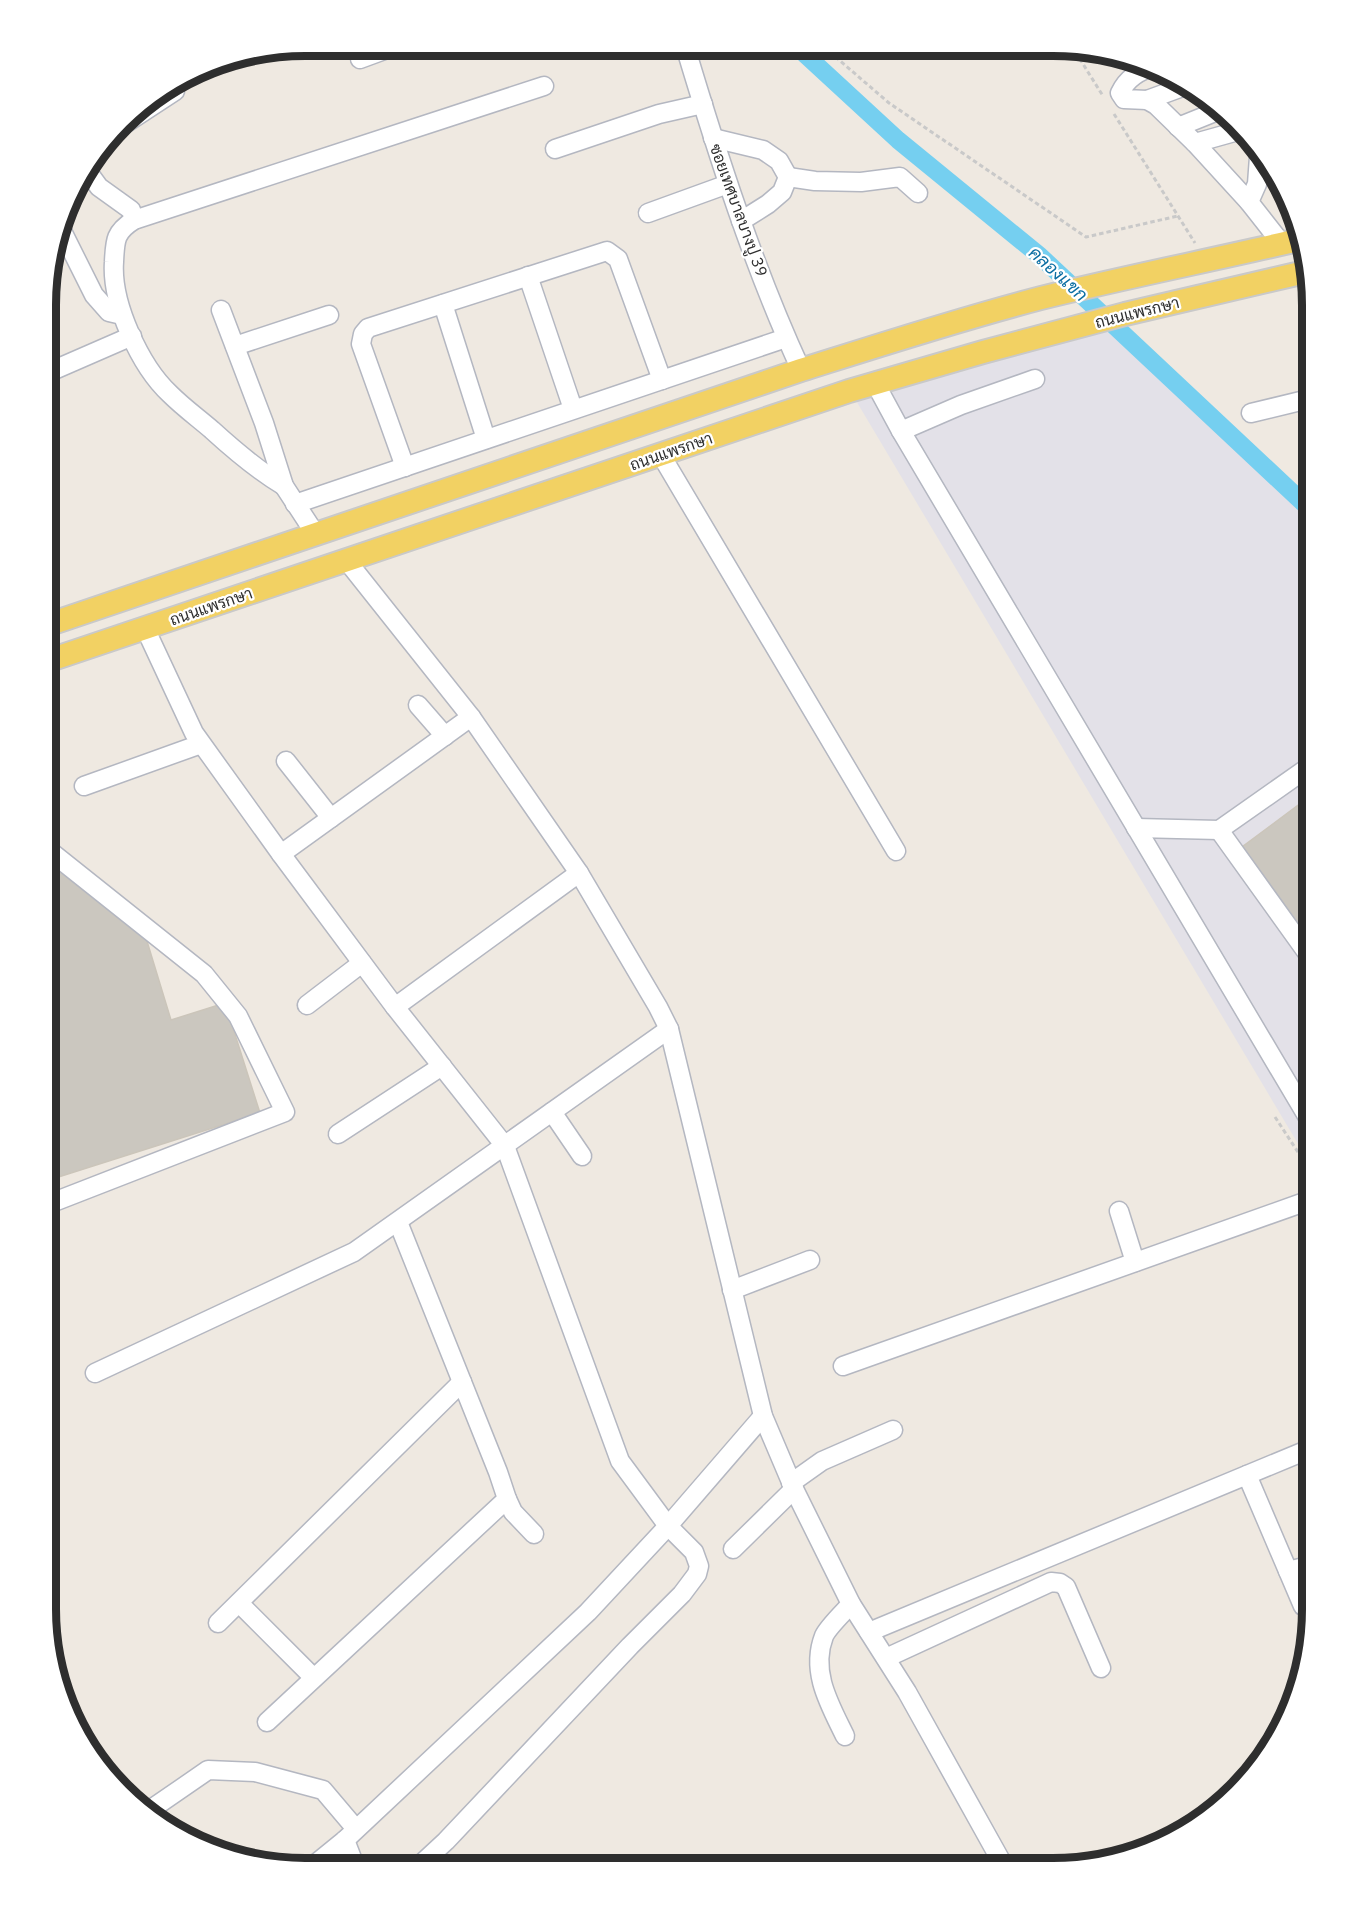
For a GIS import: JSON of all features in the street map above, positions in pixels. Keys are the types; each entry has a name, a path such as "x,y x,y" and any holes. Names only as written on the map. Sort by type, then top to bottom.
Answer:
{"main road":[{"name":"ถนนแพรกษา","path":"56,622 801,370 972,317 1103,283 1290,242"},
{"name":"ถนนแพรกษา","path":"56,658 875,383 1125,314 1300,273"}],"street":[{"path":"360,59 368,56"},
{"name":"ซอยเทศบาลบางปู 39","path":"689,56 741,221 786,338 801,370"},
{"path":"1141,71 1124,84 1120,93 1124,99 1147,100 1178,89"},
{"path":"284,486 238,454 168,393 145,364 122,315 113,275 115,242 122,228 134,220 544,86"},
{"path":"1147,100 1156,105 1195,143 1249,202 1290,242"},
{"path":"555,149 659,114 703,104"},
{"path":"1178,127 1213,113"},
{"path":"1195,143 1233,132"},
{"path":"713,138 763,150 778,161 788,177 815,181 861,182 900,177 918,193"},
{"path":"1249,202 1257,184 1258,164"},
{"path":"92,176 99,187 131,210 134,220"},
{"path":"741,221 782,192 788,177"},
{"path":"648,213 728,184"},
{"path":"65,237 94,295 109,312 122,315"},
{"path":"405,466 361,344 363,334 368,328 607,251 618,259 662,380"},
{"path":"528,276 573,409"},
{"path":"443,304 486,439"},
{"path":"221,309 264,423 284,486 316,535"},
{"path":"235,346 329,315"},
{"path":"56,369 132,336"},
{"path":"295,504 786,338"},
{"path":"901,431 961,405 1035,379"},
{"path":"875,383 901,431 1302,1107"},
{"path":"1251,413 1302,401"},
{"path":"661,454 896,851"},
{"path":"347,561 471,717 579,873 658,1006 669,1029 763,1416 793,1486 851,1604 907,1692 999,1858"},
{"path":"145,628 201,744 395,1007 505,1146 620,1461 668,1526 694,1552 699,1566 697,1574 682,1594 428,1858"},
{"path":"418,705 445,736"},
{"path":"281,854 471,717"},
{"path":"84,786 201,744"},
{"path":"286,761 331,818"},
{"path":"1136,828 1219,830 1302,772"},
{"path":"1219,830 1302,946"},
{"path":"56,856 204,974 238,1016 285,1112 56,1201"},
{"path":"395,1007 579,873"},
{"path":"307,1005 362,963"},
{"path":"96,1373 354,1252 669,1029"},
{"path":"338,1134 442,1066"},
{"path":"552,1112 582,1156"},
{"path":"843,1366 1302,1203"},
{"path":"1119,1211 1136,1262"},
{"path":"398,1222 507,1499 513,1512 534,1534"},
{"path":"732,1290 810,1260"},
{"path":"218,1623 462,1382"},
{"path":"322,1858 588,1612 668,1526 763,1416"},
{"path":"733,1549 793,1486 822,1461 893,1430"},
{"path":"869,1632 1302,1452"},
{"path":"1247,1475 1302,1604"},
{"path":"267,1722 507,1499"},
{"path":"1288,1571 1302,1568"},
{"path":"886,1658 1051,1582 1060,1583 1066,1587 1101,1668"},
{"path":"239,1603 313,1677"},
{"path":"845,1736 823,1688 819,1671 824,1635 851,1604"},
{"path":"154,1807 208,1770 255,1772 323,1790 351,1834 354,1858"}],"path":[{"path":"835,56 889,103 1086,237 1178,216"},
{"path":"1079,57 1103,96"},
{"path":"1109,106 1205,260"},
{"path":"1275,1117 1302,1158"}],"shaded area":[{"path":"1103,327 1302,508 1302,1151 855,399"}],"building":[{"path":"1302,802 1302,936 1238,850"},
{"path":"56,868 146,938 171,1020 225,1003 260,1113 56,1178"}],"waterway":[{"name":"คลองแขก","path":"807,56 898,140 1040,256 1302,502"}]}
